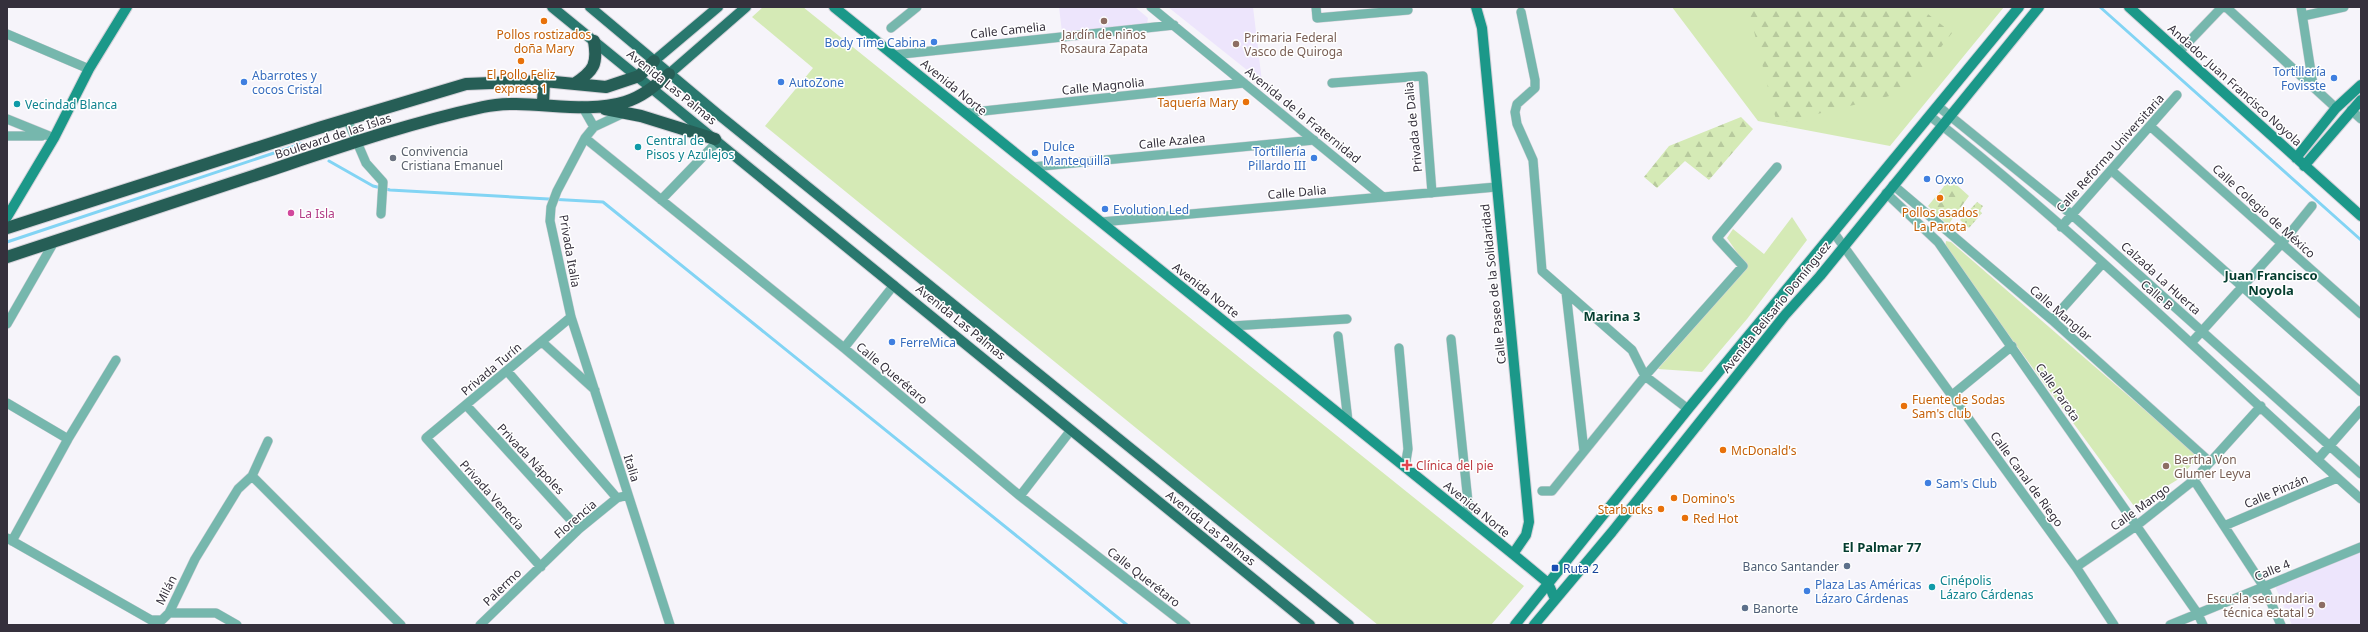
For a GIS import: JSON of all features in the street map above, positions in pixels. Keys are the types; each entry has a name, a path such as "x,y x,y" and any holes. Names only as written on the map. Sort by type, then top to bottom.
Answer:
{"highway":[{"path":"574,84 587,76 593,67 596,57 594,41"},
{"path":"639,76 654,61"},
{"name":"Boulevard de las Islas","path":"7,257 355,142 447,115 488,106 543,104 582,106 625,102 653,88 669,74"},
{"name":"Boulevard de las Islas","path":"7,228 347,119 466,84 544,81 606,87 639,76"},
{"path":"543,104 544,81"},
{"path":"582,106 626,112 716,140"}],"main road":[{"name":"Avenida Las Palmas","path":"552,7 639,76 1310,625"},
{"name":"Avenida Las Palmas","path":"590,7 669,74 1349,625"},
{"path":"654,61 718,7"},
{"path":"669,74 746,7"}],"street":[{"path":"7,217 50,137 127,7"},
{"name":"Avenida Norte","path":"834,7 1100,222 1232,326 1513,554 1548,584 1555,599"},
{"path":"891,28 917,7"},
{"name":"Avenida de la Fraternidad","path":"1151,7 1383,197"},
{"path":"1316,7 1317,18 1408,10"},
{"name":"Calle Paseo de la Solidaridad","path":"1476,7 1482,28 1529,522 1526,535 1513,554"},
{"name":"Avenida Belisario Domínguez","path":"1515,625 1688,409 2019,7"},
{"name":"Avenida Belisario Domínguez","path":"1534,625 1612,532 1785,315 1950,117 2039,7"},
{"name":"Andador Juan Francisco Noyola","path":"2129,7 2361,216"},
{"path":"2179,52 2222,7"},
{"path":"2226,7 2313,85 2336,108"},
{"path":"2313,85 2302,11 2344,7"},
{"path":"1521,12 1535,80 1535,88 1517,104 1515,112 1517,124 1533,160 1542,270 1632,350 1645,376 1688,409"},
{"name":"Calle Camelia","path":"893,54 1174,25"},
{"path":"7,34 89,69"},
{"name":"Privada de Dalia","path":"1332,83 1423,76 1432,193"},
{"name":"Calle Magnolia","path":"965,113 1244,83"},
{"path":"2296,158 2336,108 2359,90"},
{"name":"Calle Reforma Universitaria","path":"2061,227 2178,95"},
{"path":"2304,166 2361,100"},
{"path":"582,106 594,127"},
{"name":"Calzada La Huerta","path":"1938,107 2071,214 2361,474"},
{"path":"2351,110 2361,119"},
{"name":"Privada Italia","path":"571,317 550,221 551,207 557,191 585,138 594,127 626,112"},
{"name":"Calle B","path":"1930,116 2061,227 2192,342 2361,499"},
{"path":"7,119 50,137"},
{"path":"347,119 355,142 366,163 383,182 381,214"},
{"name":"Calle Colegio de México","path":"2150,126 2361,314"},
{"path":"7,136 50,137"},
{"name":"Calle Querétaro","path":"585,138 844,348 1020,496 1186,625"},
{"path":"661,200 716,140"},
{"name":"Calle Azalea","path":"1032,167 1314,140"},
{"path":"1542,491 1552,491 1645,376 1743,266 1717,238 1777,167"},
{"path":"2111,170 2361,392"},
{"name":"Calle Manglar","path":"1893,185 2052,320 2210,462"},
{"name":"Calle Dalia","path":"1100,222 1496,187"},
{"name":"Calle Parota","path":"1886,193 1938,242 2198,614 2203,625"},
{"path":"2192,342 2282,243 2312,206"},
{"path":"1938,242 1947,232"},
{"name":"Calle Canal de Riego","path":"1834,233 2076,567 2114,625"},
{"path":"7,324 54,242"},
{"path":"2052,320 2102,264"},
{"path":"844,348 894,285"},
{"path":"1566,292 1584,451"},
{"name":"Privada Turín","path":"426,438 571,317"},
{"name":"Italia","path":"571,317 670,625"},
{"path":"1232,326 1346,319"},
{"path":"1338,336 1348,421"},
{"path":"1451,339 1468,502 1467,517"},
{"path":"542,342 596,391"},
{"path":"1952,396 2012,346"},
{"path":"1399,348 1408,449 1405,467"},
{"path":"10,539 116,360"},
{"path":"507,371 617,498"},
{"path":"7,403 68,439"},
{"name":"Privada Nápoles","path":"466,406 579,529"},
{"name":"Calle Mango","path":"2076,567 2136,526 2194,480 2261,406"},
{"path":"2318,459 2361,410"},
{"path":"1020,496 1071,430"},
{"name":"Privada Venecia","path":"426,438 541,567"},
{"name":"Milán","path":"10,539 152,620 162,620 169,613 195,559 238,489 252,476 268,441"},
{"path":"252,476 401,625"},
{"name":"Calle Pinzán","path":"2224,526 2337,478"},
{"path":"2194,480 2264,587 2281,625"},
{"name":"Florencia","path":"541,567 579,529 617,498 628,495"},
{"name":"Calle 4","path":"2170,625 2361,547"},
{"name":"Palermo","path":"480,625 541,567"},
{"path":"169,613 216,613 237,625"}],"shaded area":[{"name":"Jardín de niños Rosaura Zapata","path":"1059,7 1135,7 1148,18 1147,24 1062,32"},
{"name":"Primaria Federal Vasco de Quiroga","path":"1168,7 1253,7 1262,82"},
{"name":"Escuela secundaria técnica estatal 9","path":"2361,552 2361,625 2292,625 2275,586"}],"green space":[{"path":"763,7 803,7 1524,586 1491,625 1378,625 765,126 813,68 752,17"},
{"path":"1672,7 2004,7 1890,146 1758,121"},
{"path":"1748,7 1919,7 1952,33 1906,92 1777,124"},
{"path":"1741,117 1753,129 1709,180 1685,161 1657,188 1644,177 1669,146"},
{"path":"1950,179 1969,196 1948,225 1928,206"},
{"path":"1977,202 1983,206 1980,211 1982,213 1969,228 1960,220"},
{"path":"1792,217 1807,240 1747,319 1702,372 1658,369 1747,267 1727,238 1733,229 1764,254"},
{"path":"1946,241 1951,242 2199,457 2177,480 2134,506 1945,248"}],"waterway":[{"path":"2100,7 2361,240"},
{"path":"7,242 301,144 308,146"},
{"path":"329,161 373,186 390,190 603,202 1127,625"}],"place":[{"name":"Pollos rostizados doña Mary","path":"544,21"},
{"name":"Jardín de niños Rosaura Zapata","path":"1104,21"},
{"name":"Body Time Cabina","path":"934,42"},
{"name":"Primaria Federal Vasco de Quiroga","path":"1236,44"},
{"name":"El Pollo Feliz express 1","path":"521,61"},
{"name":"Tortillería Fovisste","path":"2334,78"},
{"name":"Abarrotes y cocos Cristal","path":"244,82"},
{"name":"AutoZone","path":"781,82"},
{"name":"Taquería Mary","path":"1246,102"},
{"name":"Vecindad Blanca","path":"17,104"},
{"name":"Central de Pisos y Azulejos","path":"638,147"},
{"name":"Dulce Mantequilla","path":"1035,153"},
{"name":"Convivencia Cristiana Emanuel","path":"393,158"},
{"name":"Tortillería Pillardo III","path":"1314,158"},
{"name":"Oxxo","path":"1927,179"},
{"name":"Pollos asados La Parota","path":"1940,198"},
{"name":"Evolution Led","path":"1105,209"},
{"name":"La Isla","path":"291,213"},
{"name":"FerreMica","path":"892,342"},
{"name":"Fuente de Sodas Sam's club","path":"1904,406"},
{"name":"McDonald's","path":"1723,450"},
{"name":"Clínica del pie","path":"1407,465"},
{"name":"Bertha Von Glumer Leyva","path":"2166,466"},
{"name":"Sam's Club","path":"1928,483"},
{"name":"Domino's","path":"1674,498"},
{"name":"Starbucks","path":"1661,509"},
{"name":"Red Hot","path":"1685,518"},
{"name":"Banco Santander","path":"1847,566"},
{"name":"Ruta 2","path":"1555,568"},
{"name":"Cinépolis Lázaro Cárdenas","path":"1932,587"},
{"name":"Plaza Las Américas Lázaro Cárdenas","path":"1807,591"},
{"name":"Escuela secundaria técnica estatal 9","path":"2322,605"},
{"name":"Banorte","path":"1745,608"}],"district":[{"name":"Juan Francisco Noyola","path":"2271,282"},
{"name":"Marina 3","path":"1612,316"},
{"name":"El Palmar 77","path":"1882,547"}]}
